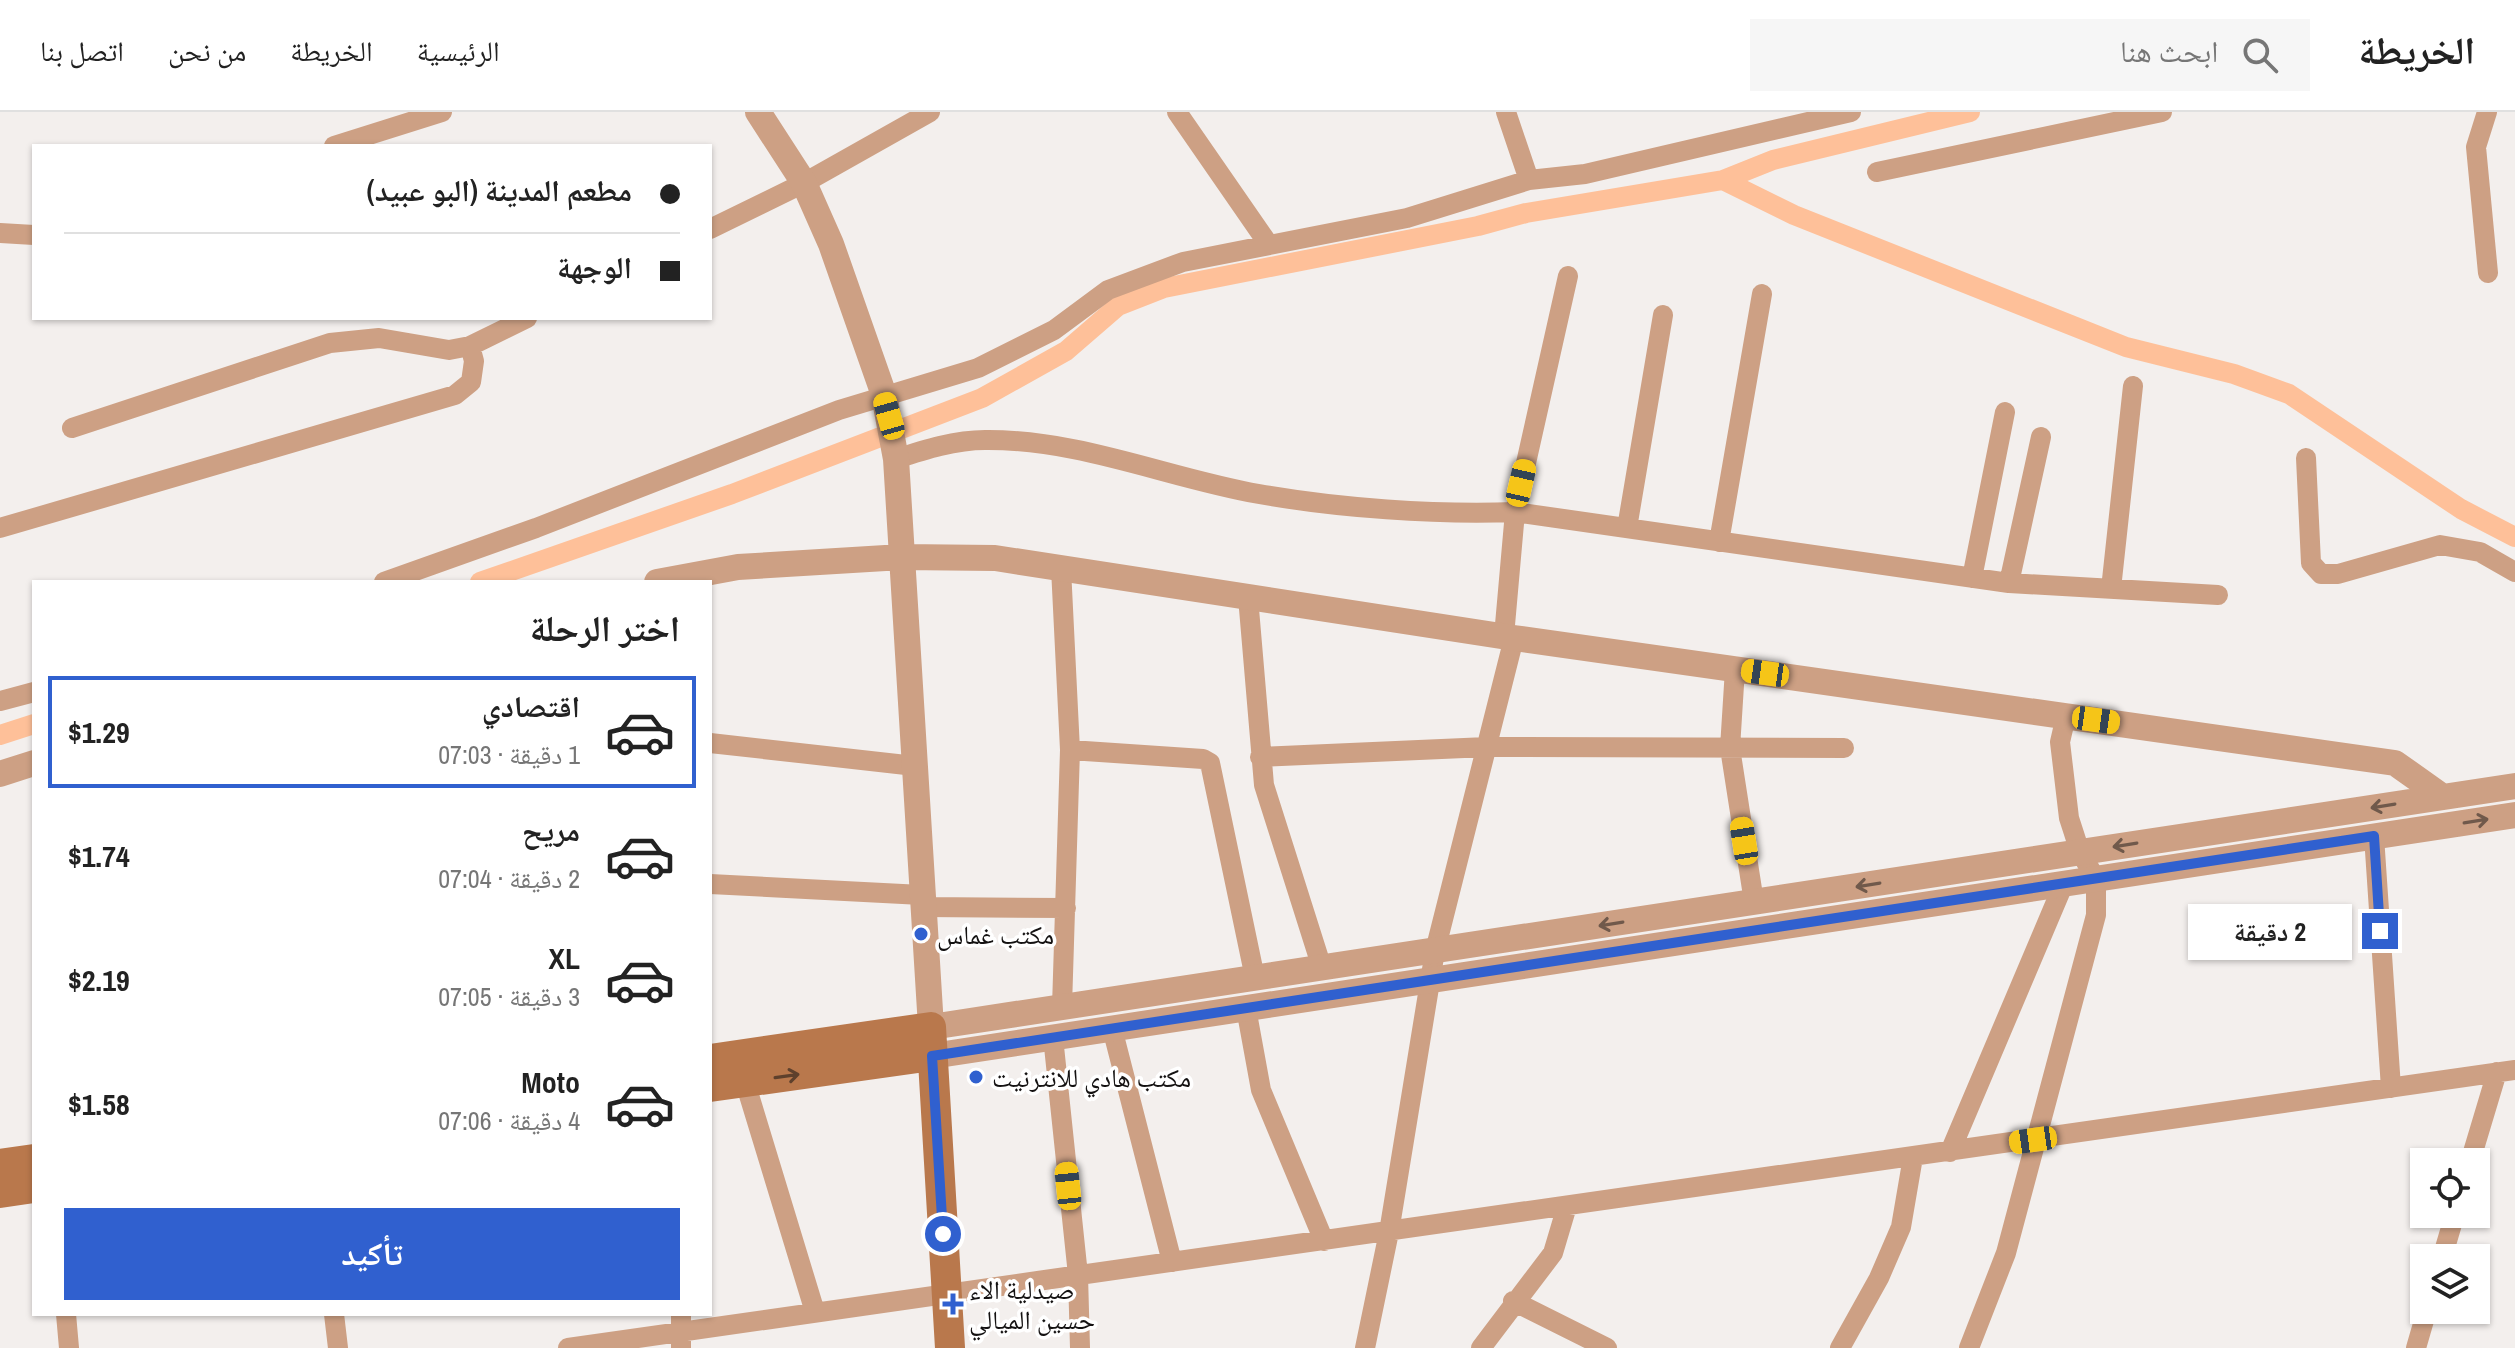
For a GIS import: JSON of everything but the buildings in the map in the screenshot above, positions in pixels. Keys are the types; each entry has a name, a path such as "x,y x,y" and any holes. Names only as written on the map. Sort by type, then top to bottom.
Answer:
{"main road":[{"path":"712,1059 931,1041"},
{"path":"712,1087 931,1041"},
{"path":"931,1041 950,1348"},
{"path":"0,1164 32,1159"},
{"path":"0,1193 32,1188"}],"street":[{"path":"340,144 442,112"},
{"path":"758,112 804,183 831,244 886,406 896,459 931,1041"},
{"path":"712,228 804,183 930,112"},
{"path":"1177,112 1269,245"},
{"path":"1506,112 1529,180"},
{"path":"390,580 886,406 978,368 1054,330 1108,290 1183,262 1407,218 1529,180 1585,174 1851,112"},
{"path":"1877,172 2162,112"},
{"path":"2487,112 2476,147 2488,273"},
{"path":"0,233 32,235"},
{"path":"1365,1348 1389,1232 1435,951 1487,747 1509,637 1515,512 1568,276"},
{"path":"1719,542 1762,294"},
{"path":"1627,528 1663,315"},
{"path":"72,428 330,343 379,338 449,350 470,346 523,320"},
{"path":"0,528 455,395 471,382 474,361 470,346"},
{"path":"2111,589 2133,386"},
{"path":"1972,578 2005,412"},
{"path":"2009,583 2041,437"},
{"path":"896,459 936,447 984,440 1051,445 1260,494 1448,514 1515,512 2009,583 2218,595"},
{"path":"2306,458 2311,563 2321,574 2338,574 2440,545 2480,552 2515,572"},
{"path":"677,580 738,567 902,557 995,558 1509,637 2395,763 2443,797"},
{"path":"1061,568 1070,750 1062,1007"},
{"path":"1248,597 1264,785 1322,968"},
{"path":"1735,669 1730,748 1754,902"},
{"path":"0,701 32,693"},
{"path":"1969,1348 2006,1253 2033,1140 2045,1117 2096,915 2096,879 2080,852 2069,818 2060,742 2066,716"},
{"path":"712,743 915,766"},
{"path":"1260,757 1487,747 1844,748"},
{"path":"1070,750 1207,760 1255,978"},
{"path":"0,774 32,764"},
{"path":"931,1041 1062,1007 2515,786"},
{"path":"931,1041 1053,1037 2515,815"},
{"path":"2374,836 2391,1088"},
{"path":"1950,1152 2064,883"},
{"path":"712,884 923,901 1066,908"},
{"path":"1246,1008 1261,1090 1324,1241"},
{"path":"1112,1028 1172,1262"},
{"path":"1053,1037 1078,1275 1080,1348"},
{"path":"568,1348 2506,1071 2476,1148"},
{"path":"745,1082 815,1312"},
{"path":"1840,1348 1879,1278 1901,1227 1913,1157"},
{"path":"1481,1348 1513,1301 1553,1253 1567,1206"},
{"path":"1513,1301 1607,1348"},
{"path":"66,1316 69,1348"},
{"path":"334,1316 338,1348"},
{"path":"2416,1348 2423,1324"}],"waterway":[{"path":"486,580 732,494 982,398 1066,351 1118,306 1164,288 1478,226 1526,213 1723,180 1773,160 1970,112"},
{"path":"1723,180 1794,215 2126,347 2234,374 2289,394 2461,509 2515,537"},
{"path":"0,735 32,725"}],"place":[{"name":"مكتب غماس","path":"921,934"},
{"name":"مكتب هادي للانترنيت","path":"976,1077"},
{"name":"صيدلية الاء حسين الميالي","path":"953,1304"}],"route":[{"path":"943,1234 932,1056 2374,836 2380,931"}]}
